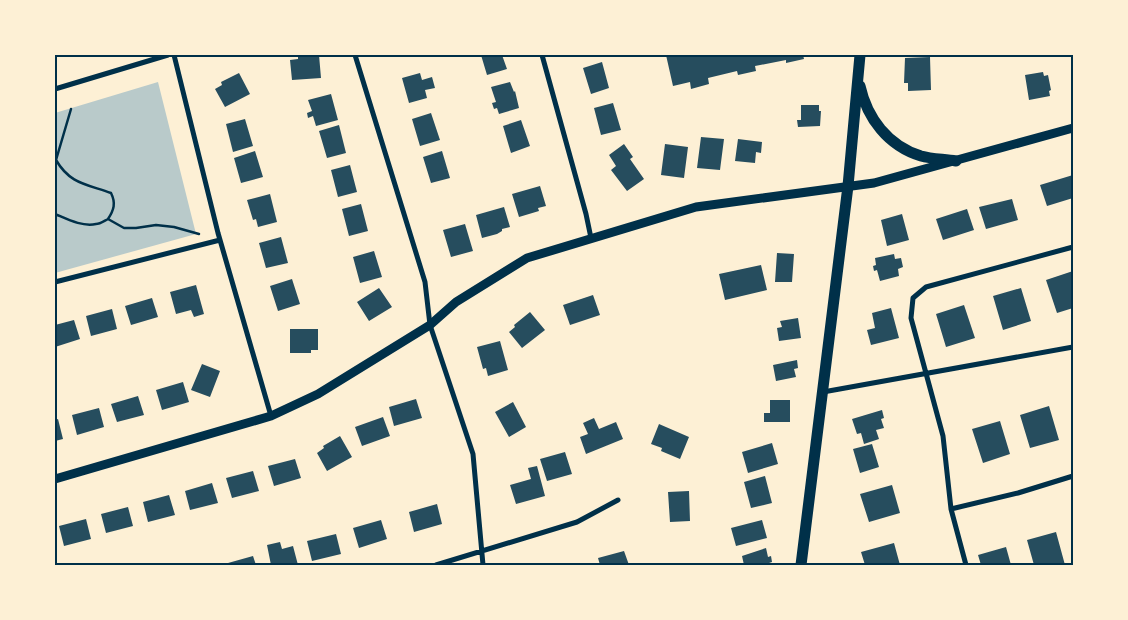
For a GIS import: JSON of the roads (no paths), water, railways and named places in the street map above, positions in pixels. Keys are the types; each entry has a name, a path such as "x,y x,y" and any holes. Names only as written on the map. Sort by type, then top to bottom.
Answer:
{"main road":[{"path":"801,565 848,186 860,55"},
{"path":"857,76 863,103 877,126 896,144 920,156 956,161"}],"street":[{"path":"55,89 168,55"},
{"path":"174,55 220,240 271,416"},
{"path":"355,55 425,282 430,325 473,454 484,565"},
{"path":"542,55 591,238"},
{"path":"55,479 271,416 318,394 430,325 456,302 527,258 696,207 874,183 1073,128"},
{"path":"55,282 220,240"},
{"path":"966,565 951,509 942,436 911,318 913,298 926,287 1073,247"},
{"path":"823,392 1073,347"},
{"path":"951,509 1018,493 1073,476"},
{"path":"436,565 577,522 618,500"}]}
